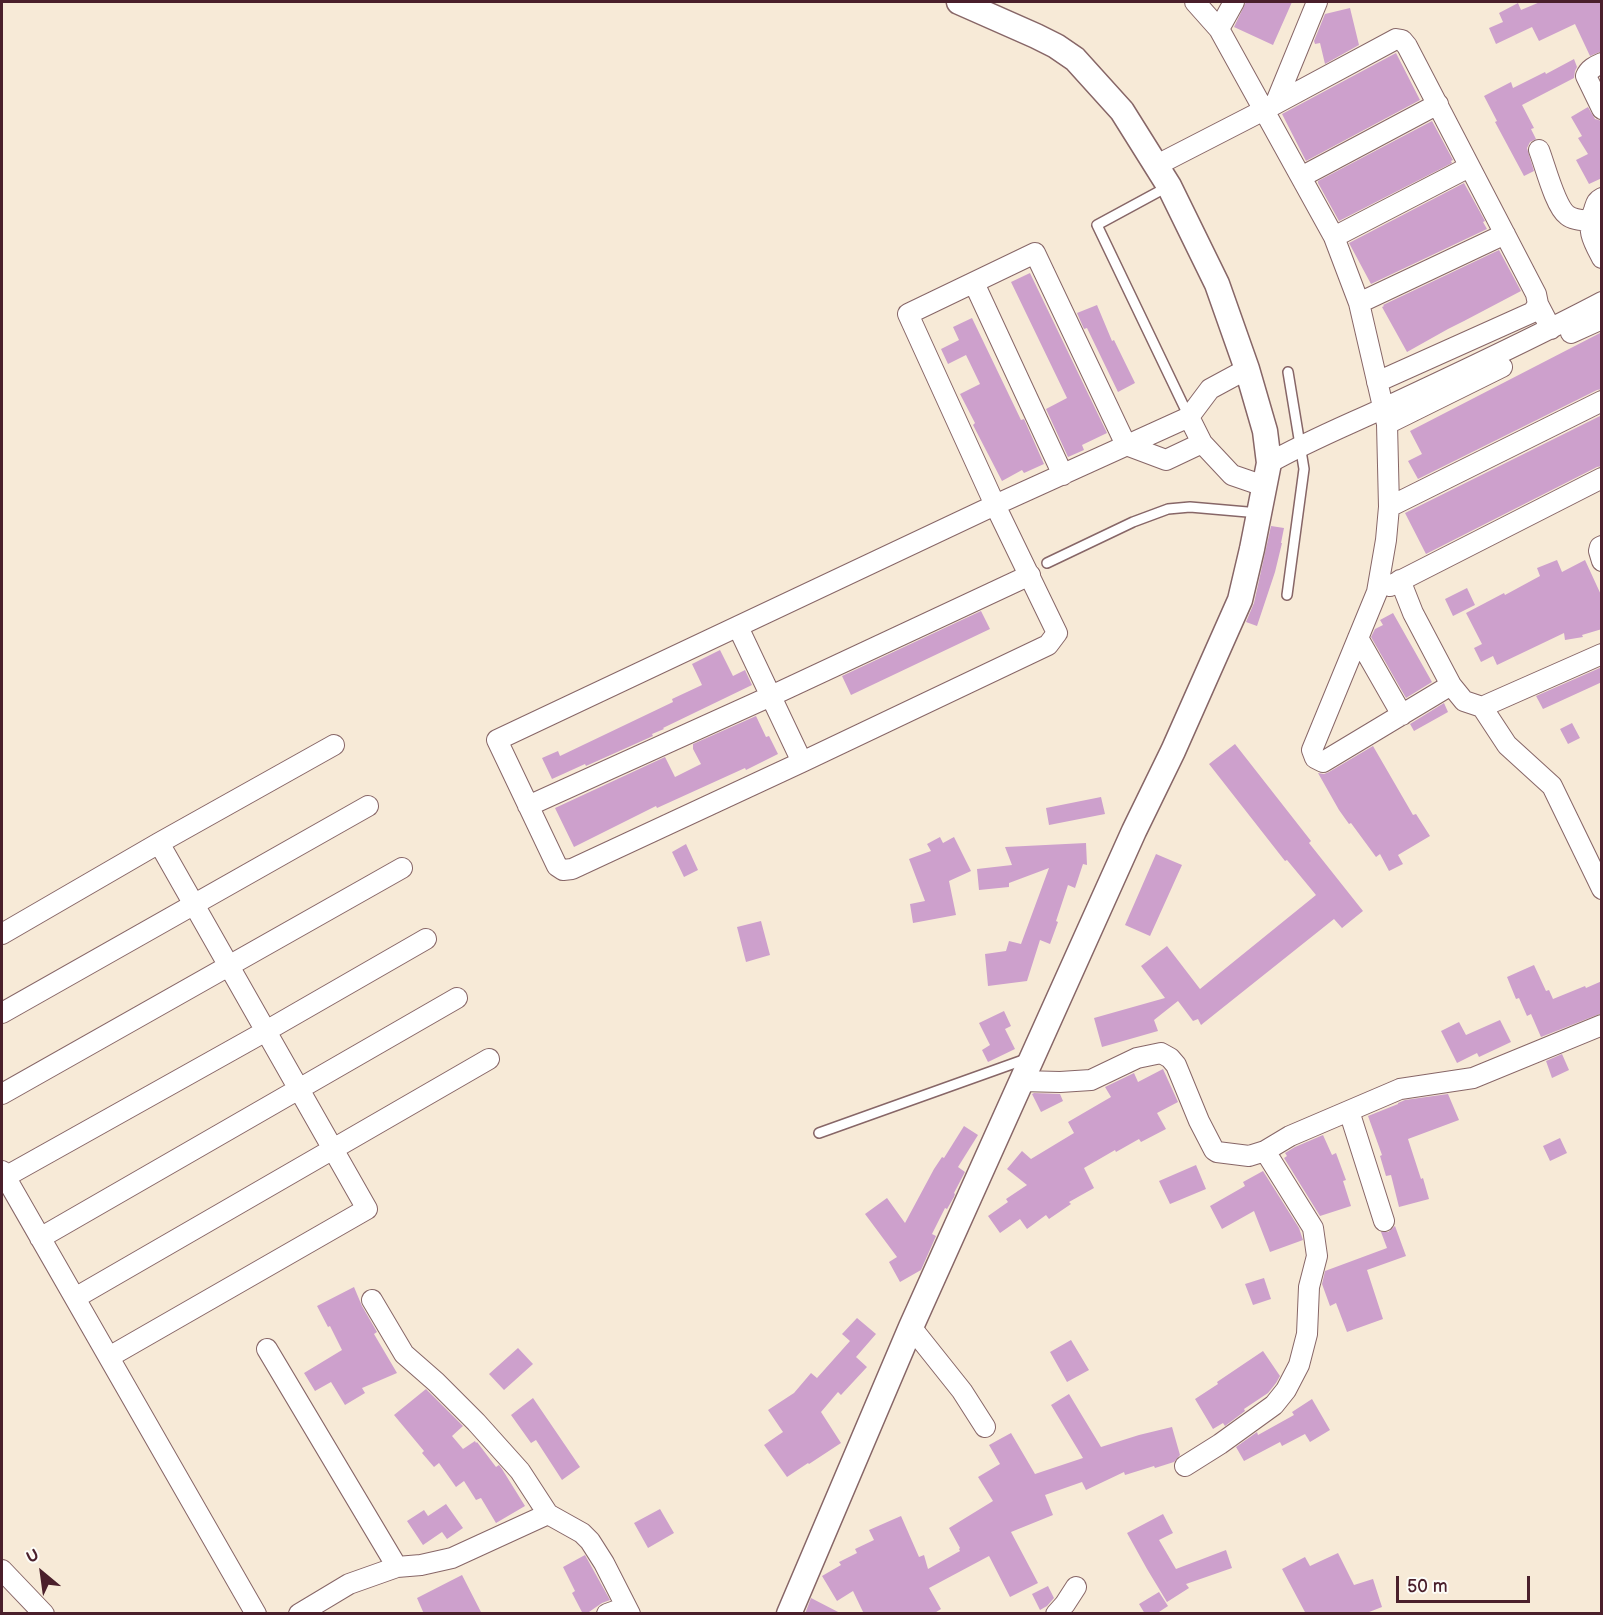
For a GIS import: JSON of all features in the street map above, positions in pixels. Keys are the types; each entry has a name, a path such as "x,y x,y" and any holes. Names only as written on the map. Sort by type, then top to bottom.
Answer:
{"street":[{"path":"789,1614 910,1327 1240,600 1266,475 1265,431 1247,369 1217,284 1169,186 1122,111 1075,59 1056,46 959,2"},
{"path":"1195,2 1219,29 1270,106 1301,177 1334,237 1359,303 1385,416 1389,507 1377,592 1312,750 1315,758 1323,762 1451,685"},
{"path":"1219,29 1234,2"},
{"path":"1270,106 1317,2"},
{"path":"1157,165 1396,39 1402,40 1438,104 1536,294 1538,304 1551,329"},
{"path":"1602,63 1595,66 1586,76 1602,109"},
{"path":"1301,177 1438,104"},
{"path":"1539,150 1559,206 1573,218 1590,220"},
{"path":"1334,237 1469,166"},
{"path":"1602,198 1598,200 1590,220 1591,235 1602,258"},
{"path":"1359,303 1505,234"},
{"path":"1202,443 1166,460 1126,445 1035,253 909,314 995,505 1057,633 1048,645 802,762 572,869 563,870 557,866 496,740 995,505 1063,475 1126,445 1189,417 1210,389 1247,369"},
{"path":"974,283 1063,475"},
{"path":"1385,416 1602,302"},
{"path":"1377,382 1533,312 1538,304"},
{"path":"1189,417 1202,443 1232,475 1266,475 1299,446 1385,416 1602,319"},
{"path":"1389,507 1602,401"},
{"path":"1377,592 1602,478"},
{"path":"1602,546 1599,551 1602,561"},
{"path":"528,806 1030,575"},
{"path":"1401,580 1413,613 1451,685 1464,701 1482,707 1507,745 1552,786 1602,889"},
{"path":"738,627 802,762"},
{"path":"1358,639 1402,715"},
{"path":"1482,707 1602,654"},
{"path":"2,934 334,745"},
{"path":"2,1013 368,806"},
{"path":"108,1357 367,1209 159,843"},
{"path":"2,1094 402,868"},
{"path":"256,1614 3,1174 266,1031 426,939"},
{"path":"40,1238 456,998"},
{"path":"1021,1081 1091,1080 1137,1058 1161,1053 1176,1065 1199,1121 1214,1150 1249,1156 1266,1151 1290,1136 1400,1089 1473,1078 1602,1025"},
{"path":"75,1298 489,1059"},
{"path":"1349,1111 1384,1221"},
{"path":"1185,1466 1274,1405 1286,1390 1299,1365 1306,1334 1310,1287 1317,1256 1315,1237 1313,1228 1266,1151"},
{"path":"372,1300 404,1354 460,1406 520,1471 548,1515 582,1533 590,1541 628,1610 607,1614"},
{"path":"910,1327 962,1391 985,1427"},
{"path":"267,1348 397,1567"},
{"path":"299,1614 349,1584 397,1567 421,1565 452,1558 548,1515"},
{"path":"2,1570 44,1614"},
{"path":"1056,1614 1076,1587"}],"lane":[{"path":"1169,186 1097,225 1189,417"},
{"path":"1287,595 1304,470 1288,372"},
{"path":"1047,563 1132,522 1168,509 1190,507 1258,513"},
{"path":"819,1133 1032,1058"}],"building":[{"path":"1246,2 1292,2 1273,45 1234,27"},
{"path":"1540,2 1602,2 1602,51 1590,56 1575,24 1539,41 1532,27 1496,44 1489,28 1503,22 1499,13 1518,3 1521,10"},
{"path":"1350,8 1359,45 1325,64 1320,43 1315,44 1314,41 1325,14"},
{"path":"1396,53 1420,100 1306,161 1282,114"},
{"path":"1574,59 1577,67 1574,78 1522,105 1534,128 1531,129 1536,139 1530,142 1527,148 1534,171 1524,176 1484,96 1511,82 1513,88"},
{"path":"1588,107 1595,119 1602,121 1602,178 1589,184 1576,160 1588,154 1578,138 1582,136 1571,117"},
{"path":"1432,121 1453,160 1452,163 1339,221 1318,181"},
{"path":"1464,183 1487,229 1371,284 1349,243"},
{"path":"1499,250 1521,291 1407,352 1382,307 1383,305"},
{"path":"1030,273 1107,433 1082,445 1084,450 1068,457 1046,409 1067,398 1011,282"},
{"path":"1097,305 1112,341 1114,340 1135,383 1118,392 1087,328 1084,329 1077,313"},
{"path":"972,318 1021,420 1024,419 1044,464 1024,473 1022,470 1002,481 960,394 980,384 966,355 948,364 941,349 959,340 953,327"},
{"path":"1602,332 1602,389 1418,479 1408,461 1422,454 1410,431"},
{"path":"1602,415 1602,466 1426,554 1405,513"},
{"path":"1271,526 1284,528 1282,543 1257,626 1246,622 1254,603"},
{"path":"1557,560 1562,572 1585,560 1602,597 1602,629 1582,635 1583,637 1565,640 1564,633 1497,665 1493,656 1481,662 1474,648 1482,644 1466,613 1540,576 1537,568"},
{"path":"1467,588 1475,605 1453,616 1445,599"},
{"path":"981,611 990,629 851,695 842,676"},
{"path":"1393,613 1432,682 1406,698 1371,637 1375,629 1383,625 1380,620"},
{"path":"720,650 733,676 745,670 752,685 663,728 652,734 653,736 552,779 542,758 558,751 560,756 673,702 672,699 702,685 692,664"},
{"path":"1602,667 1602,682 1543,709 1536,696"},
{"path":"1444,703 1448,712 1414,731 1410,724"},
{"path":"756,716 766,737 769,736 778,754 657,808 656,806 574,847 555,808 665,757 675,777 701,764 693,749 693,744"},
{"path":"1572,723 1580,738 1568,744 1560,729"},
{"path":"1235,744 1363,911 1342,928 1334,919 1201,1025 1198,1019 1193,1021 1178,1001 1154,1020 1158,1031 1102,1047 1094,1018 1165,998 1141,966 1167,946 1200,989 1316,895 1287,860 1285,861 1209,764"},
{"path":"1373,746 1413,815 1416,814 1430,836 1398,855 1403,864 1389,871 1380,854 1376,857 1351,823 1349,824 1318,773 1329,772"},
{"path":"1101,797 1105,814 1049,825 1046,808"},
{"path":"940,837 943,843 954,837 971,871 949,881 956,915 913,923 910,904 925,901 909,859 931,851 927,844"},
{"path":"1086,843 1087,865 1083,864 1075,888 1068,885 1050,944 1040,940 1027,981 988,986 985,954 1006,951 1009,941 1021,944 1049,868 1009,883 1009,887 979,890 977,869 1012,865 1005,847"},
{"path":"686,844 698,870 684,877 672,852"},
{"path":"1156,854 1182,865 1150,936 1125,925"},
{"path":"761,921 770,955 746,962 737,927"},
{"path":"1534,965 1546,991 1549,990 1553,999 1602,981 1602,1013 1541,1037 1531,1014 1527,1016 1519,998 1516,999 1507,977"},
{"path":"1004,1011 1011,1026 1005,1029 1015,1049 988,1062 982,1050 990,1045 979,1023"},
{"path":"1500,1020 1511,1042 1479,1057 1477,1053 1457,1063 1441,1031 1459,1022 1466,1035"},
{"path":"1562,1054 1569,1070 1552,1078 1546,1061"},
{"path":"1163,1069 1178,1102 1157,1113 1166,1129 1141,1142 1139,1139 1116,1152 1115,1150 1084,1168 1094,1188 1069,1202 1071,1204 1049,1219 1046,1215 1027,1229 1020,1219 1000,1233 988,1216 1008,1202 1006,1199 1027,1185 1007,1169 1022,1151 1031,1159 1074,1133 1068,1122 1111,1097 1105,1087 1134,1073 1138,1082"},
{"path":"1032,1094 1060,1094 1063,1101 1041,1112"},
{"path":"1448,1094 1459,1120 1408,1139 1429,1199 1399,1207 1391,1175 1386,1176 1380,1156 1382,1155 1368,1116 1405,1100"},
{"path":"964,1126 978,1135 958,1167 965,1172 954,1197 947,1209 945,1208 932,1234 936,1236 921,1270 900,1282 889,1262 897,1257 865,1214 887,1198 905,1223 934,1169 942,1157 944,1158"},
{"path":"1323,1135 1332,1155 1336,1153 1346,1180 1343,1181 1351,1206 1320,1216 1284,1158 1287,1156 1285,1153 1295,1147"},
{"path":"1560,1138 1567,1153 1550,1161 1543,1146"},
{"path":"1196,1165 1206,1189 1170,1204 1159,1181"},
{"path":"1263,1171 1299,1228 1303,1240 1270,1252 1254,1211 1222,1229 1210,1206 1245,1186 1243,1182"},
{"path":"1395,1226 1406,1256 1367,1270 1383,1319 1347,1332 1336,1303 1330,1306 1322,1284 1325,1271 1387,1248 1381,1232 1388,1232"},
{"path":"1264,1278 1271,1299 1253,1305 1245,1284"},
{"path":"354,1287 377,1332 374,1334 397,1373 362,1388 365,1393 345,1405 331,1382 315,1391 304,1373 342,1350 317,1306"},
{"path":"857,1318 876,1334 856,1357 867,1367 841,1395 838,1392 821,1412 841,1443 787,1477 764,1445 783,1432 768,1410 794,1393 811,1373 817,1378 850,1341 842,1334"},
{"path":"1071,1340 1089,1370 1067,1382 1050,1352"},
{"path":"518,1348 533,1364 504,1390 489,1374"},
{"path":"1263,1351 1280,1376 1276,1383 1268,1393 1244,1409 1245,1411 1225,1426 1223,1423 1213,1429 1195,1399"},
{"path":"426,1389 463,1426 452,1436 463,1449 477,1442 496,1467 499,1465 525,1506 496,1523 481,1498 476,1500 464,1481 456,1487 439,1463 434,1467 422,1453 424,1451 394,1415"},
{"path":"1069,1394 1101,1447 1172,1427 1180,1455 1174,1462 1125,1475 1124,1472 1086,1490 1082,1482 1045,1495 1053,1515 1011,1532 1038,1583 1010,1597 989,1556 929,1588 941,1609 933,1614 864,1614 853,1591 837,1601 822,1576 841,1565 839,1562 857,1553 855,1549 874,1540 869,1530 901,1516 919,1557 924,1555 928,1569 960,1551 949,1528 993,1501 978,1477 1000,1464 989,1445 1011,1433 1035,1474 1083,1458 1051,1405"},
{"path":"533,1398 580,1467 562,1480 536,1440 531,1443 511,1415"},
{"path":"1312,1399 1330,1430 1310,1442 1305,1434 1282,1446 1280,1442 1244,1461 1236,1447 1257,1432 1258,1435 1294,1415 1292,1412"},
{"path":"446,1504 463,1528 447,1539 442,1532 423,1545 407,1521 424,1510 428,1516"},
{"path":"660,1509 674,1533 648,1548 634,1523"},
{"path":"1163,1514 1173,1533 1159,1540 1176,1569 1226,1550 1232,1568 1186,1584 1189,1588 1167,1602 1127,1533"},
{"path":"1338,1553 1354,1585 1373,1579 1382,1607 1364,1614 1306,1614 1282,1569 1305,1557 1310,1566"},
{"path":"585,1555 610,1600 583,1614 572,1593 575,1591 563,1567"},
{"path":"462,1575 482,1614 424,1614 417,1598"},
{"path":"1048,1586 1054,1598 1040,1610 1032,1594"},
{"path":"1159,1592 1168,1606 1156,1614 1145,1614 1139,1604"},
{"path":"811,1598 842,1614 805,1614"}]}
